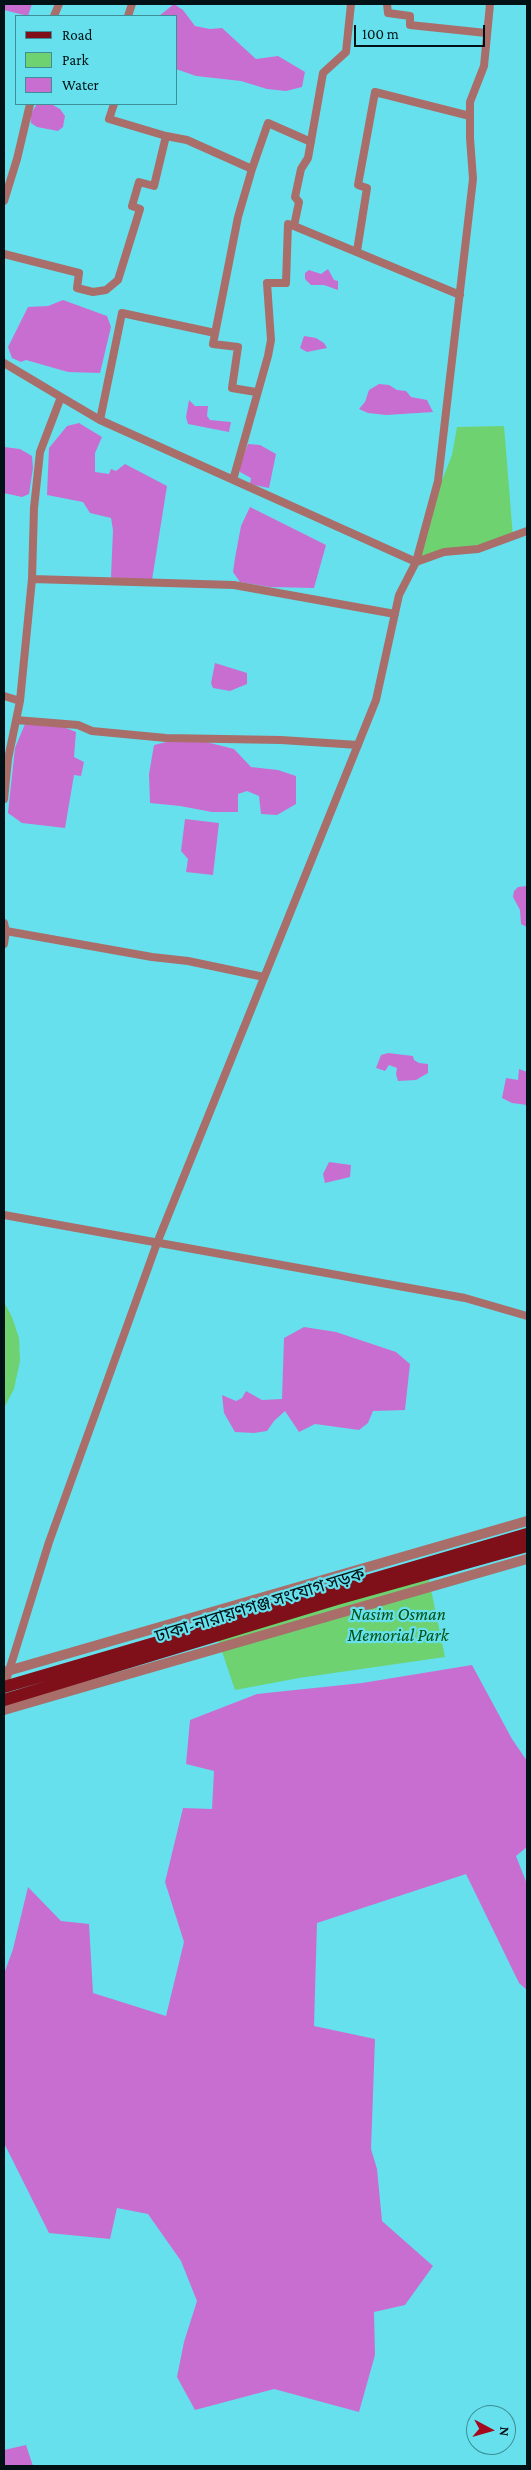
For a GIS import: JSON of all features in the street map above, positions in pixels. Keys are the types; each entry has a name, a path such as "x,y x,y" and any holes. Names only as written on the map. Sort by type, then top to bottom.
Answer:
{"main road":[{"name":"ঢাকা-নারায়ণগঞ্জ সংযোগ সড়ক","path":"4,1687 527,1534"},
{"name":"ঢাকা-নারায়ণগঞ্জ সংযোগ সড়ক","path":"4,1700 337,1599 527,1546"}],"street":[{"path":"294,226 299,202 295,197 301,169 308,158 323,73 346,52 351,4"},
{"path":"387,4 388,13 410,16 410,25 486,33"},
{"path":"4,1687 6,1671 49,1542 157,1243 376,700 399,595 416,562 438,481 473,179 470,102 484,66 490,4"},
{"path":"357,252 367,188 358,185 375,92 470,116"},
{"path":"4,201 17,159 30,105"},
{"path":"114,105 109,119 166,136 187,140 252,169"},
{"path":"256,392 232,388 238,347 213,344 238,217 268,123 311,142"},
{"path":"4,254 79,272 77,288 93,292 106,290 111,287 118,280 140,209 132,206 139,182 154,186 166,136"},
{"path":"233,480 256,392 265,372 271,340 267,283 286,283 288,224 460,295"},
{"path":"100,420 122,313 215,333"},
{"path":"4,363 100,420 416,562 444,552 478,549 527,531"},
{"path":"4,799 7,748 20,700 32,579 34,508 40,452 62,397"},
{"path":"32,579 234,585 395,614"},
{"path":"4,696 20,700"},
{"path":"16,720 78,725 92,731 166,738 281,740 358,745"},
{"path":"4,944 5,927 152,957 188,961 264,976"},
{"path":"4,1215 466,1298 527,1316"},
{"path":"6,1671 527,1521"},
{"path":"4,1710 527,1559"}],"green space":[{"path":"504,426 513,537 421,560 428,516 452,455 457,427"},
{"path":"4,1302 12,1317 19,1338 20,1361 14,1389 4,1408"},
{"name":"Nasim Osman Memorial Park","path":"428,1575 445,1657 299,1678 235,1690 217,1637"}],"water":[{"path":"4,4 32,4 28,15 4,10"},
{"path":"174,4 183,10 195,26 210,29 222,28 256,59 278,56 305,72 302,87 286,91 267,89 241,81 196,76 178,70 178,15 160,15"},
{"path":"36,105 53,105 60,109 65,116 63,127 58,131 37,127 31,123 30,115"},
{"path":"328,269 334,280 338,281 338,290 324,285 311,285 305,279 305,273 309,270 321,274"},
{"path":"63,300 107,316 111,327 100,373 68,372 26,360 21,362 12,358 8,347 28,307 48,306"},
{"path":"304,336 316,338 324,343 327,348 307,352 300,348"},
{"path":"379,384 389,385 397,390 406,391 411,397 427,400 433,412 386,415 368,413 359,409 365,402 369,390"},
{"path":"189,400 195,406 208,406 207,416 210,420 231,422 229,432 188,424 186,417"},
{"path":"79,423 102,437 95,453 95,472 109,474 111,469 116,471 125,464 167,486 152,580 123,581 111,577 113,530 111,518 90,513 83,502 47,495 49,448 67,426"},
{"path":"248,444 260,445 276,454 269,488 250,484 251,478 240,472 240,465"},
{"path":"4,447 20,449 32,456 33,468 29,494 22,497 4,493"},
{"path":"250,507 326,545 314,588 270,587 240,582 233,572 241,526"},
{"path":"215,663 247,673 247,684 230,691 213,688 211,683"},
{"path":"25,724 63,727 76,732 74,757 84,762 81,776 74,775 65,828 22,823 8,813 15,748"},
{"path":"175,740 202,741 234,749 251,767 278,770 296,776 296,804 277,815 261,814 259,796 247,791 238,794 238,812 212,812 150,803 149,774 154,745"},
{"path":"185,819 219,823 213,875 186,872 188,859 181,851"},
{"path":"527,886 527,927 521,924 520,910 513,897 514,891 518,887"},
{"path":"388,1053 413,1056 414,1060 419,1063 428,1064 428,1073 416,1080 398,1081 397,1068 389,1065 385,1071 376,1068 381,1055"},
{"path":"519,1069 527,1072 527,1105 512,1103 502,1098 506,1078 518,1080"},
{"path":"329,1162 351,1165 350,1177 325,1183 323,1174"},
{"path":"304,1327 336,1332 396,1352 410,1364 405,1410 373,1411 368,1423 359,1430 315,1424 299,1432 285,1411 267,1431 254,1433 235,1432 224,1413 222,1395 236,1401 242,1398 246,1391 262,1400 282,1399 284,1338"},
{"path":"472,1665 512,1739 527,1761 527,1847 516,1856 527,1884 527,1990 519,1983 466,1874 317,1923 314,2026 375,2039 371,2149 377,2169 382,2221 433,2266 405,2305 374,2312 375,2355 359,2412 274,2389 195,2410 177,2377 184,2342 197,2301 181,2261 148,2214 117,2208 110,2239 49,2233 4,2143 4,1974 13,1949 28,1887 61,1921 89,1924 93,1993 166,2016 184,1942 165,1882 183,1808 212,1809 214,1771 186,1764 190,1720 257,1694 362,1683"},
{"path":"26,2445 33,2466 4,2466 4,2450"}]}
